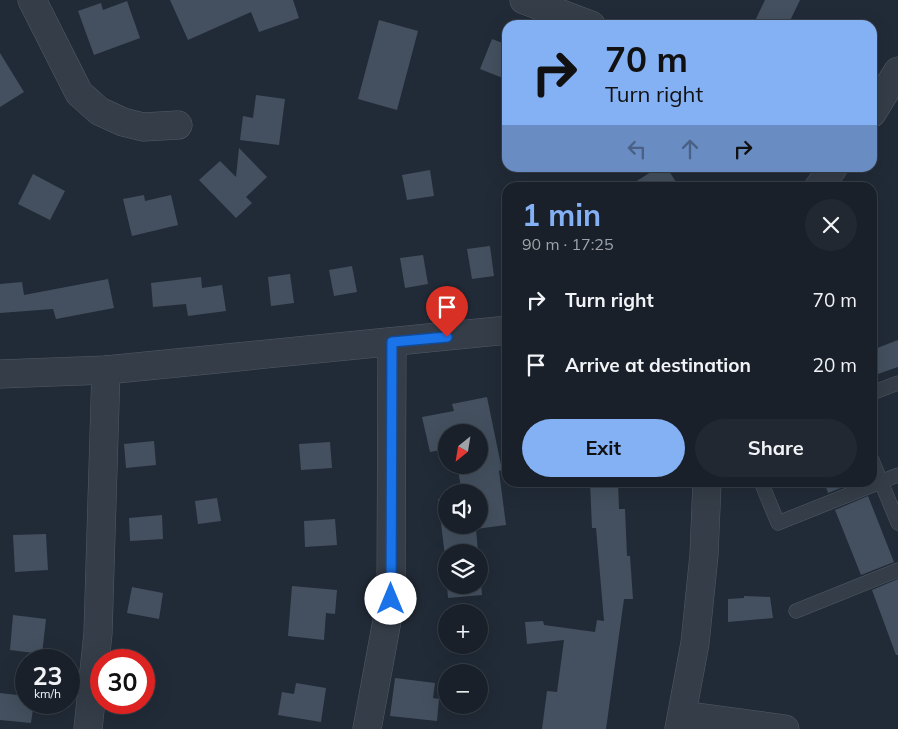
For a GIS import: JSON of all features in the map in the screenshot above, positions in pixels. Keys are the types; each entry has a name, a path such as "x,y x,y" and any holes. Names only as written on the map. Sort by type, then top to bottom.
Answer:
{"street":[{"path":"32,0 79,93 99,111 123,122 143,127 178,125"},
{"path":"524,0 577,20"},
{"path":"877,105 898,71"},
{"path":"0,374 106,370 502,331"},
{"path":"367,729 391,599 392,342"},
{"path":"88,729 98,633 106,370"},
{"path":"707,487 704,555 695,643 680,722 785,729"}],"lane":[{"path":"877,391 898,383"},
{"path":"877,472 898,523"},
{"path":"877,484 898,475"},
{"path":"763,487 778,524 869,487"},
{"path":"796,611 898,570"}],"building":[{"path":"170,0 293,0 299,18 259,32 251,12 188,40"},
{"path":"765,0 800,0 790,20 755,20"},
{"path":"127,1 140,38 94,55 78,11 101,3 103,10"},
{"path":"379,20 418,31 397,110 358,99"},
{"path":"492,39 502,43 502,78 480,69"},
{"path":"0,53 24,92 0,107"},
{"path":"256,95 285,99 279,145 240,140 243,116 253,118"},
{"path":"239,148 267,177 246,197 252,203 236,218 199,180 220,161 236,177"},
{"path":"430,170 434,196 407,200 402,175"},
{"path":"651,172 670,172 676,182 635,182"},
{"path":"33,174 65,191 50,220 18,204"},
{"path":"144,195 145,201 171,195 178,225 132,236 123,199"},
{"path":"490,246 494,276 472,279 467,249"},
{"path":"423,255 428,284 405,288 400,258"},
{"path":"352,266 357,292 334,296 329,270"},
{"path":"290,274 294,303 271,306 268,277"},
{"path":"201,277 202,288 222,285 226,311 188,316 186,304 153,307 151,283"},
{"path":"108,279 114,308 56,319 53,309 0,313 0,284 22,282 24,295"},
{"path":"898,340 898,367 877,374 877,348"},
{"path":"487,397 502,470 499,471 506,525 488,527 488,484 461,484 459,474 488,474 488,424 438,424 438,450 430,452 422,417 454,411 452,404"},
{"path":"154,441 156,465 126,468 124,444"},
{"path":"330,442 332,468 301,470 299,444"},
{"path":"590,487 618,487 619,509 625,509 627,556 630,556 633,599 624,599 606,729 542,729 547,691 557,692 564,640 527,644 525,622 543,621 544,625 595,632 597,620 604,621 596,528 592,528"},
{"path":"826,487 843,487 828,493"},
{"path":"868,496 894,562 861,575 835,510"},
{"path":"217,498 221,521 198,524 195,501"},
{"path":"162,515 163,539 130,541 129,518"},
{"path":"335,519 337,545 305,547 304,521"},
{"path":"46,534 48,570 15,572 13,535"},
{"path":"442,534 476,534 477,544 444,544"},
{"path":"898,579 898,655 896,655 872,590"},
{"path":"292,586 337,590 335,614 326,613 324,640 288,636"},
{"path":"132,587 163,593 159,619 127,613"},
{"path":"448,594 482,594 482,595 448,598"},
{"path":"744,596 770,597 773,618 728,622 728,599 744,598"},
{"path":"13,615 46,619 43,649 10,650"},
{"path":"395,678 435,683 433,698 438,699 437,721 390,716"},
{"path":"296,683 326,688 321,722 278,715 282,692 294,694"},
{"path":"0,693 15,695 15,714 32,714 31,723 0,720"}],"route":[{"path":"391,599 392,342 447,337"}]}
